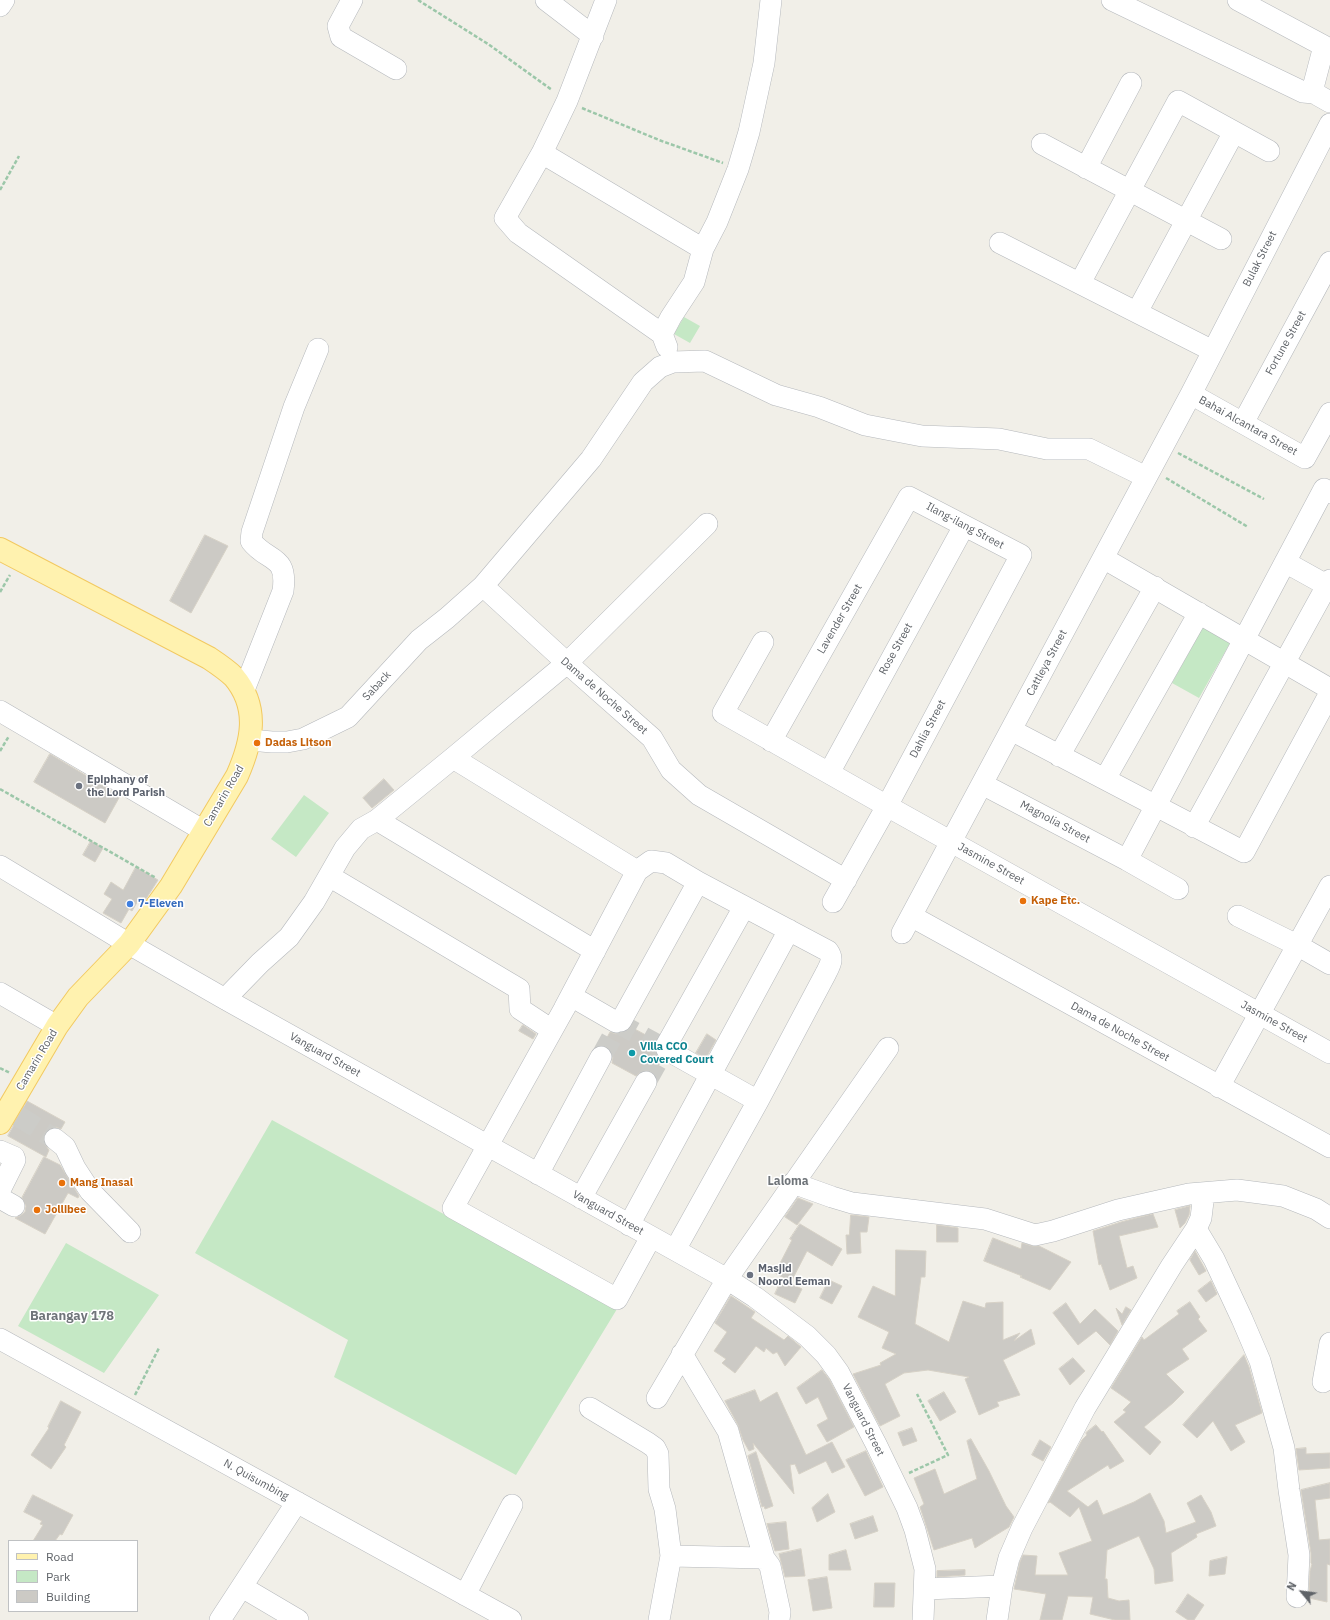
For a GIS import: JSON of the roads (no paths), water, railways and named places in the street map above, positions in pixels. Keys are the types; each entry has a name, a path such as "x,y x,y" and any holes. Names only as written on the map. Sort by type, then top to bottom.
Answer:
{"main road":[{"name":"Camarin Road","path":"0,549 209,658 233,676 244,690 250,705 252,720 250,740 237,776 171,886 130,944 78,997 57,1026 9,1116"}],"street":[{"path":"0,6 4,0"},
{"path":"352,0 338,26 341,37 396,69"},
{"path":"546,0 593,36"},
{"path":"606,0 567,101 542,153 505,218 518,233 662,334 674,362 705,361 776,394 819,407 865,425 922,436 999,439 1046,449 1089,449 1148,473"},
{"path":"662,334 671,316 694,282 703,249 717,222 738,169 749,132 764,64 771,0"},
{"path":"1112,0 1303,92 1322,98"},
{"path":"1238,0 1327,40 1314,84 1322,98"},
{"path":"1086,168 1131,84"},
{"path":"1080,284 1178,101 1269,151"},
{"name":"Bulak Street","path":"1191,394 1330,124"},
{"path":"1137,312 1234,132"},
{"path":"1042,144 1221,239"},
{"path":"542,153 703,249"},
{"path":"1000,243 1213,351"},
{"name":"Fortune Street","path":"1243,423 1330,262"},
{"path":"244,690 283,591 285,578 282,567 255,546 251,541 252,532 294,407 318,349"},
{"name":"Saback","path":"250,740 287,742 303,739 348,717 419,640 447,618 483,586 591,459 643,382 660,368 674,362"},
{"name":"Bahai Alcantara Street","path":"1191,394 1305,458 1328,423"},
{"name":"Cattleya Street","path":"907,924 1191,394"},
{"path":"1127,860 1324,490 1330,493"},
{"name":"Ilang-ilang Street","path":"909,497 1021,555"},
{"name":"Lavender Street","path":"771,741 909,497"},
{"path":"225,999 260,963 290,938 349,844 361,830 377,820 567,663 707,524"},
{"name":"Rose Street","path":"829,773 964,526"},
{"name":"Dahlia Street","path":"833,902 887,806 1021,555"},
{"path":"1103,558 1330,689"},
{"path":"1194,827 1329,584 1285,562"},
{"name":"Dama de Noche Street","path":"483,586 652,738 671,770 699,795 846,880"},
{"path":"1059,756 1155,587"},
{"path":"1104,779 1199,613"},
{"name":"Jasmine Street","path":"763,642 723,713 1330,1053"},
{"path":"1011,730 1244,852 1330,693"},
{"path":"0,711 204,831"},
{"path":"453,758 637,871"},
{"name":"Magnolia Street","path":"982,784 1127,860 1178,889"},
{"path":"377,820 595,951"},
{"path":"651,1237 617,1299 453,1209 552,1030 637,871 651,861 666,863 744,907 828,951 831,955 832,961 758,1101 676,1250"},
{"name":"Vanguard Street","path":"0,866 225,999 727,1279 756,1297 807,1336 826,1355 839,1373 876,1444 892,1481 907,1508 921,1551 925,1569 923,1620"},
{"path":"328,876 519,989 520,1009 552,1030"},
{"path":"570,996 618,1021 698,882"},
{"path":"1219,1087 1258,1014 1329,892"},
{"path":"744,907 667,1048 710,1075 758,1101"},
{"path":"1238,916 1297,945 1330,964"},
{"name":"Dama de Noche Street","path":"907,924 1219,1087 1330,1147"},
{"path":"629,1225 789,930"},
{"path":"0,993 57,1026"},
{"path":"657,1398 727,1279 888,1048"},
{"path":"538,1174 601,1057"},
{"path":"581,1198 646,1082"},
{"path":"55,1140 65,1147 74,1168 90,1190 130,1232"},
{"path":"0,1151 14,1158 15,1160 0,1190"},
{"path":"794,1183 852,1203 984,1219 1035,1235 1053,1231 1118,1210 1189,1194 1237,1190 1283,1196 1316,1209 1330,1218"},
{"path":"997,1620 1002,1586 1009,1558 1022,1528 1085,1408 1172,1265 1196,1229 1201,1218 1204,1192"},
{"path":"1196,1229 1217,1265 1260,1361 1284,1448 1299,1555 1297,1597"},
{"name":"N. Quisumbing","path":"0,1339 511,1620"},
{"path":"1323,1382 1330,1343"},
{"path":"682,1354 728,1430 764,1558 770,1566 780,1612 779,1620"},
{"path":"590,1408 648,1443 658,1454 660,1489 665,1509 671,1556 659,1620"},
{"path":"220,1620 297,1502"},
{"path":"465,1595 512,1505"},
{"path":"671,1556 757,1556 764,1558"},
{"path":"925,1589 1002,1586"},
{"path":"242,1587 298,1620"}],"tunnel":[{"path":"601,1057 621,1021"},
{"path":"616,1022 667,1050"},
{"path":"646,1082 666,1046"},
{"path":"18,1116 55,1139"}],"place":[{"name":"Dadas Litson","path":"257,743"},
{"name":"Epiphany of the Lord Parish","path":"79,786"},
{"name":"Kape Etc.","path":"1023,901"},
{"name":"7-Eleven","path":"130,904"},
{"name":"Villa CCO Covered Court","path":"632,1053"},
{"name":"Mang Inasal","path":"62,1183"},
{"name":"Jollibee","path":"37,1210"},
{"name":"Masjid Noorol Eeman","path":"750,1275"}],"district":[{"name":"Laloma","path":"788,1182"},
{"name":"Barangay 178","path":"72,1316"}]}
